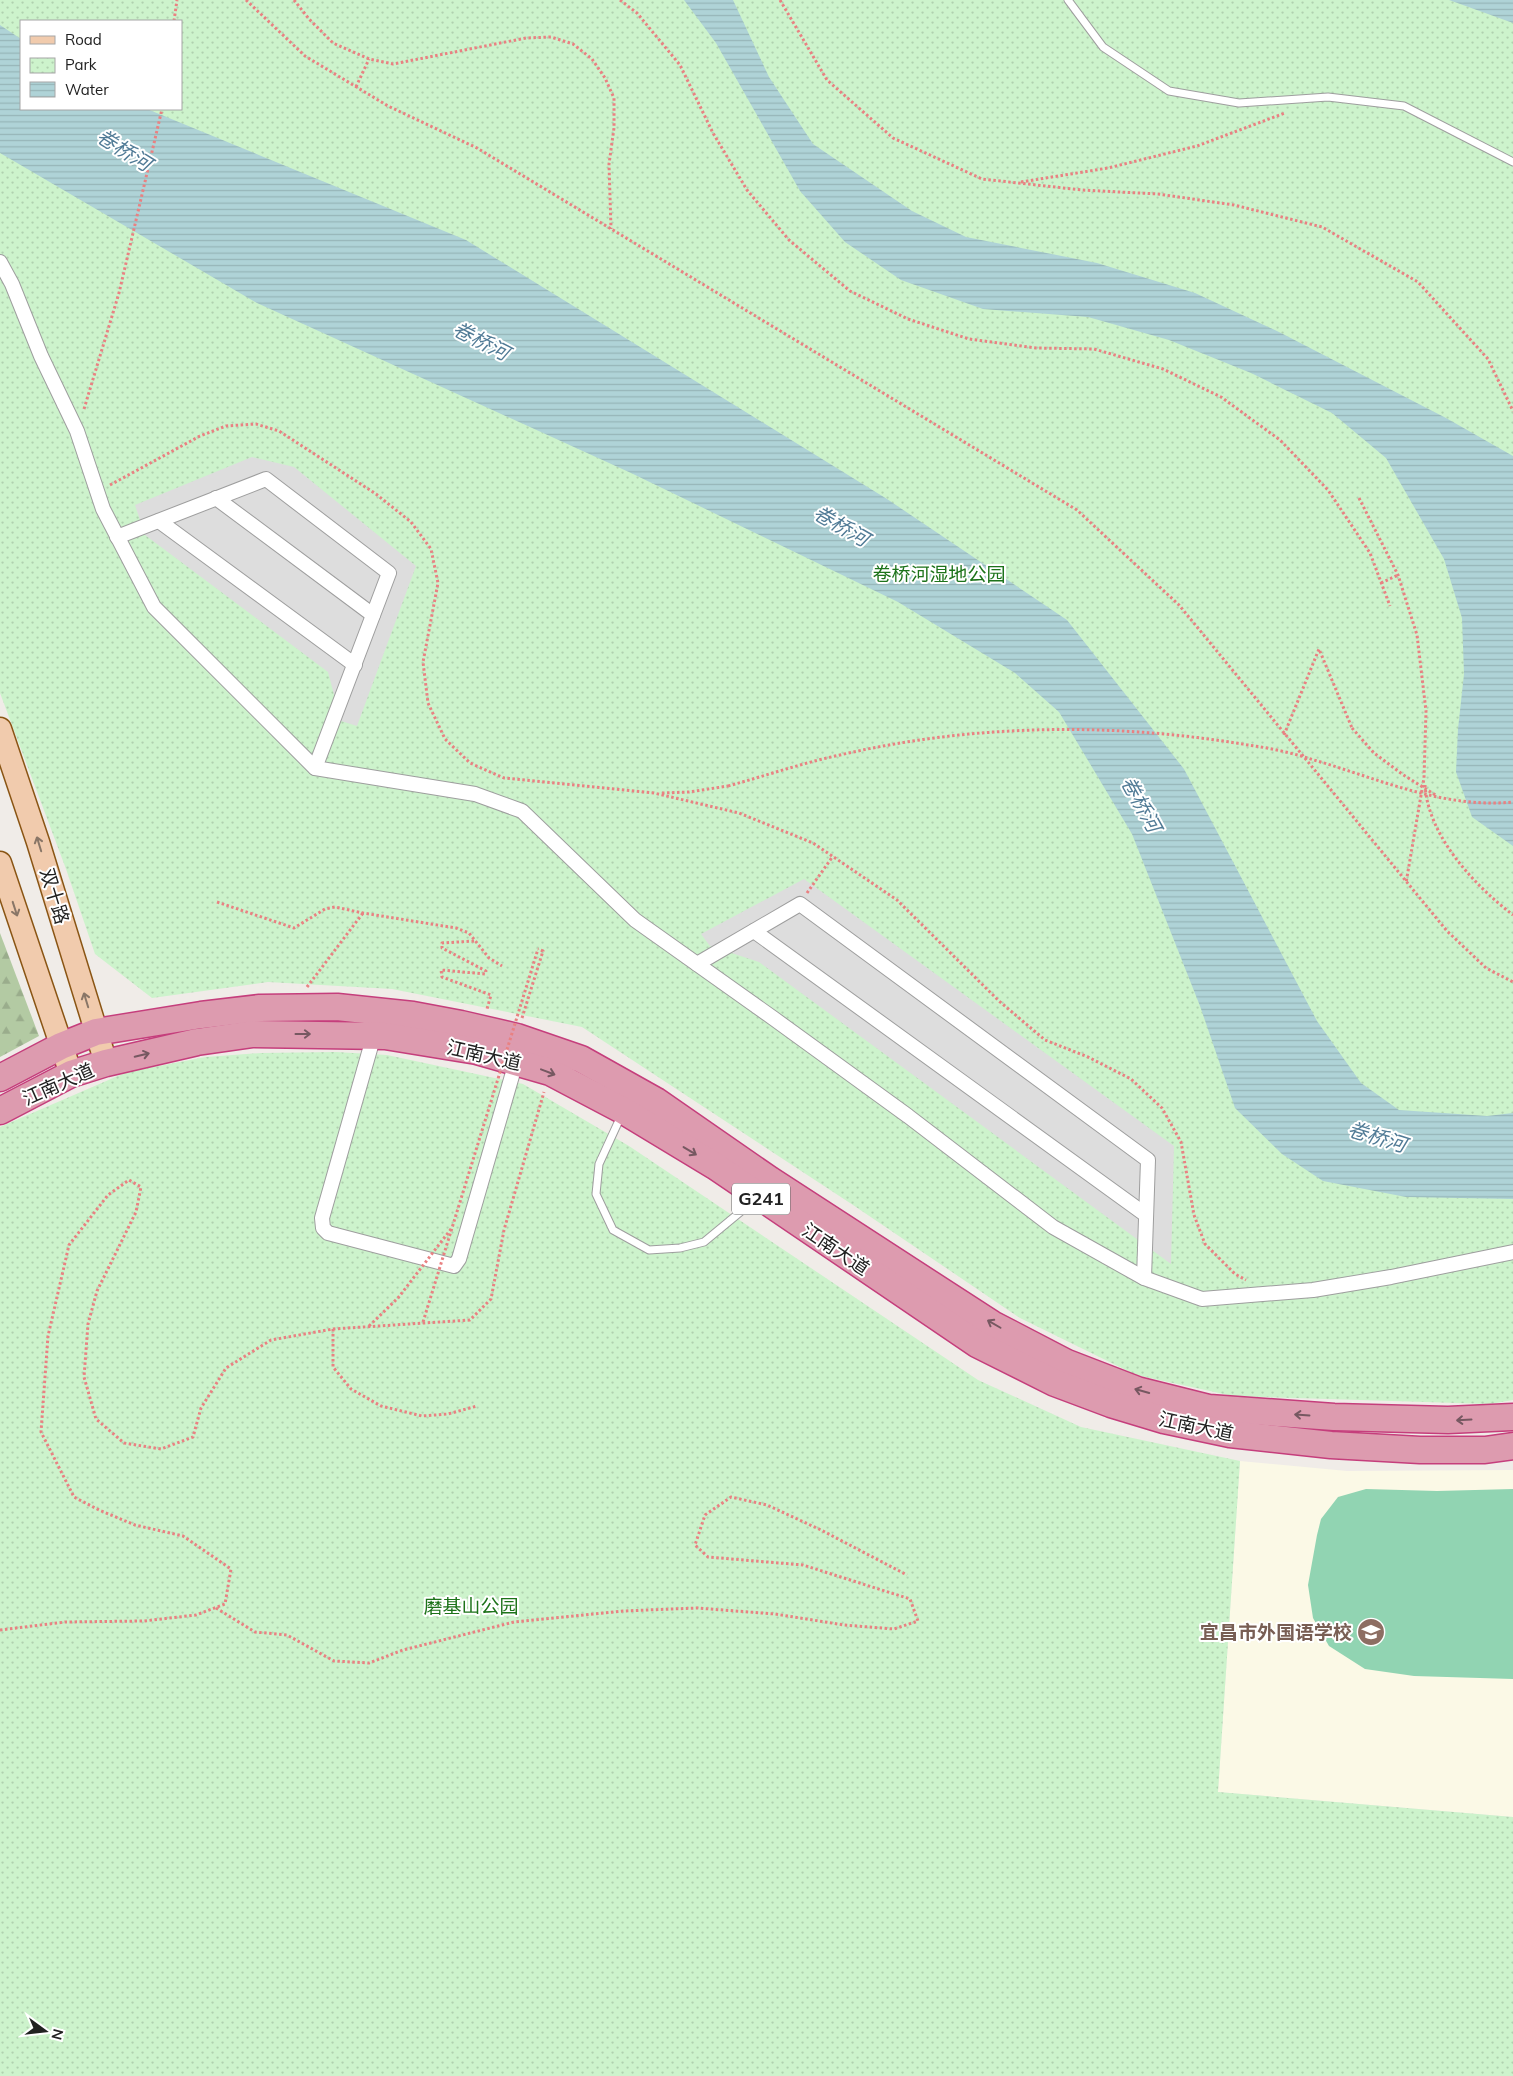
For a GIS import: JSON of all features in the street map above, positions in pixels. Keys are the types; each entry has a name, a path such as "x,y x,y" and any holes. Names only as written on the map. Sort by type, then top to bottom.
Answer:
{"highway":[{"name":"江南大道","path":"0,1078 61,1046 96,1032 201,1014 260,1008 337,1006 413,1015 482,1029 550,1072 624,1112 715,1166 977,1344 1056,1383 1111,1404 1164,1420 1230,1434 1331,1446 1420,1450 1485,1450 1513,1446"},
{"name":"江南大道","path":"0,1110 71,1074 106,1063 197,1042 253,1034 374,1035 477,1050 516,1049 581,1059 656,1101 770,1180 992,1324 1067,1363 1137,1390 1209,1408 1334,1417 1448,1420 1513,1417"}],"main road":[{"name":"双十路","path":"0,729 38,842 106,1063"},
{"path":"0,863 71,1074"}],"street":[{"path":"0,262 12,284 41,356 77,431 103,509 154,607 315,768 475,794 522,811 634,920 908,1116 1054,1228 1144,1278 1202,1299 1312,1290 1390,1278 1513,1252"},
{"path":"117,537 266,479 388,573 315,768"},
{"path":"216,498 373,615"},
{"path":"159,521 355,665"},
{"path":"697,964 800,904 1148,1160 1144,1278"},
{"path":"754,931 1146,1214"},
{"path":"374,1035 322,1218 323,1228 328,1233 454,1266 459,1259 516,1049"}],"lane":[{"path":"1068,0 1103,47 1169,91 1239,103 1328,97 1404,106 1513,162"},
{"path":"624,1112 599,1164 596,1194 613,1230 650,1250 680,1248 704,1242 758,1197"}],"path":[{"path":"174,20 177,0"},
{"path":"246,0 305,56 388,106 477,148 1077,510 1180,606 1406,883 1454,938 1486,968 1513,982"},
{"path":"294,0 309,19 333,43 369,59 393,64 526,38 551,37 573,44 592,59 605,78 614,98 614,128 609,164 611,229"},
{"path":"620,0 637,13 680,65 714,133 747,190 790,240 850,291 908,319 969,339 1036,348 1094,349 1162,369 1221,397 1280,440 1328,490 1370,553 1390,606"},
{"path":"780,0 827,80 894,138 982,179 1082,190 1158,194 1234,205 1322,228 1418,282 1488,359 1513,411"},
{"path":"356,87 369,59"},
{"path":"77,431 119,293 162,110"},
{"path":"1015,183 1108,168 1197,146 1293,110"},
{"path":"97,492 200,436 226,426 256,424 279,431 376,494 411,522 430,549 438,583 423,662 428,703 445,739 451,745 470,763 504,778 654,793 689,792 728,786 839,755 903,742 1042,730 1114,730 1186,736 1249,745 1313,759 1442,799 1490,804 1513,802"},
{"path":"1359,498 1398,575 1417,635 1426,711 1424,778 1426,803 1442,839 1487,894 1513,915"},
{"path":"1381,583 1398,575"},
{"path":"1284,735 1319,649 1352,728 1374,753 1402,774 1442,799"},
{"path":"1406,883 1424,778"},
{"path":"654,793 739,813 813,843 897,900 999,1001 1045,1040 1088,1057 1131,1079 1162,1108 1181,1142 1194,1215 1205,1244 1235,1274 1251,1283"},
{"path":"800,904 833,856"},
{"path":"217,902 294,928 325,909 335,907 456,928 470,933 474,941 489,958 502,966"},
{"path":"291,1007 363,913"},
{"path":"474,941 442,943 442,948 486,971 485,974 441,970 442,977 491,995 482,1029"},
{"path":"423,1322 538,949 543,951 516,1049"},
{"path":"0,1630 65,1622 144,1621 196,1615 225,1604 232,1569 183,1536 135,1525 74,1497 41,1432 48,1336 69,1245 108,1194 129,1180 141,1188 136,1212 97,1291 88,1324 84,1376 96,1419 124,1443 162,1450 193,1437 201,1408 226,1368 271,1340 333,1329 470,1320 491,1299 504,1230 550,1072"},
{"path":"369,1326 398,1298 452,1226"},
{"path":"333,1329 333,1367 351,1389 382,1406 422,1416 448,1414 477,1406"},
{"path":"216,1608 255,1632 287,1635 334,1660 369,1662 403,1650 514,1622 623,1611 697,1608 775,1614 844,1625 894,1629 918,1621 910,1599 803,1565 708,1557 695,1545 705,1515 731,1497 768,1506 821,1530 907,1575"}],"shaded area":[{"path":"252,457 294,467 416,566 357,726 341,721 328,672 145,535 135,505"},
{"path":"804,879 1174,1146 1171,1264 759,962 710,946 701,934"},
{"name":"宜昌市外国语学校","path":"1240,1461 1347,1471 1513,1470 1513,1817 1218,1792"}],"green space":[{"name":"卷桥河湿地公园","path":"0,0 1513,0 1513,1400 1490,1404 1233,1396 1136,1375 1020,1318 853,1205 582,1027 392,989 268,982 152,998 95,954 66,869 0,693"},
{"path":"0,933 39,1036 0,1057"},
{"name":"磨基山公园","path":"336,1052 387,1055 523,1084 629,1146 978,1380 1081,1427 1240,1461 1218,1792 1513,1817 1513,2076 0,2076 0,1127 127,1072 206,1057 261,1053"},
{"path":"1366,1489 1437,1491 1513,1489 1513,1679 1414,1676 1365,1669 1329,1646 1313,1618 1308,1585 1317,1535 1321,1519 1338,1497"}],"water":[{"path":"684,0 733,0 769,77 813,144 912,211 966,237 1097,263 1195,293 1279,332 1446,418 1513,456 1513,846 1472,817 1456,772 1458,729 1464,674 1462,618 1444,559 1386,458 1332,413 1251,373 1169,340 1088,317 983,309 901,280 845,242 800,191 716,43"},
{"path":"1449,0 1513,0 1513,23"},
{"name":"卷桥河","path":"0,25 20,38 20,110 149,110 466,240 887,499 1067,620 1184,769 1317,1021 1361,1083 1399,1110 1487,1116 1513,1113 1513,1199 1406,1197 1323,1181 1282,1154 1235,1108 1200,1006 1132,834 1059,712 1015,673 898,602 631,473 257,303 0,153"}],"place":[{"name":"宜昌市外国语学校","path":"1371,1632"}]}
